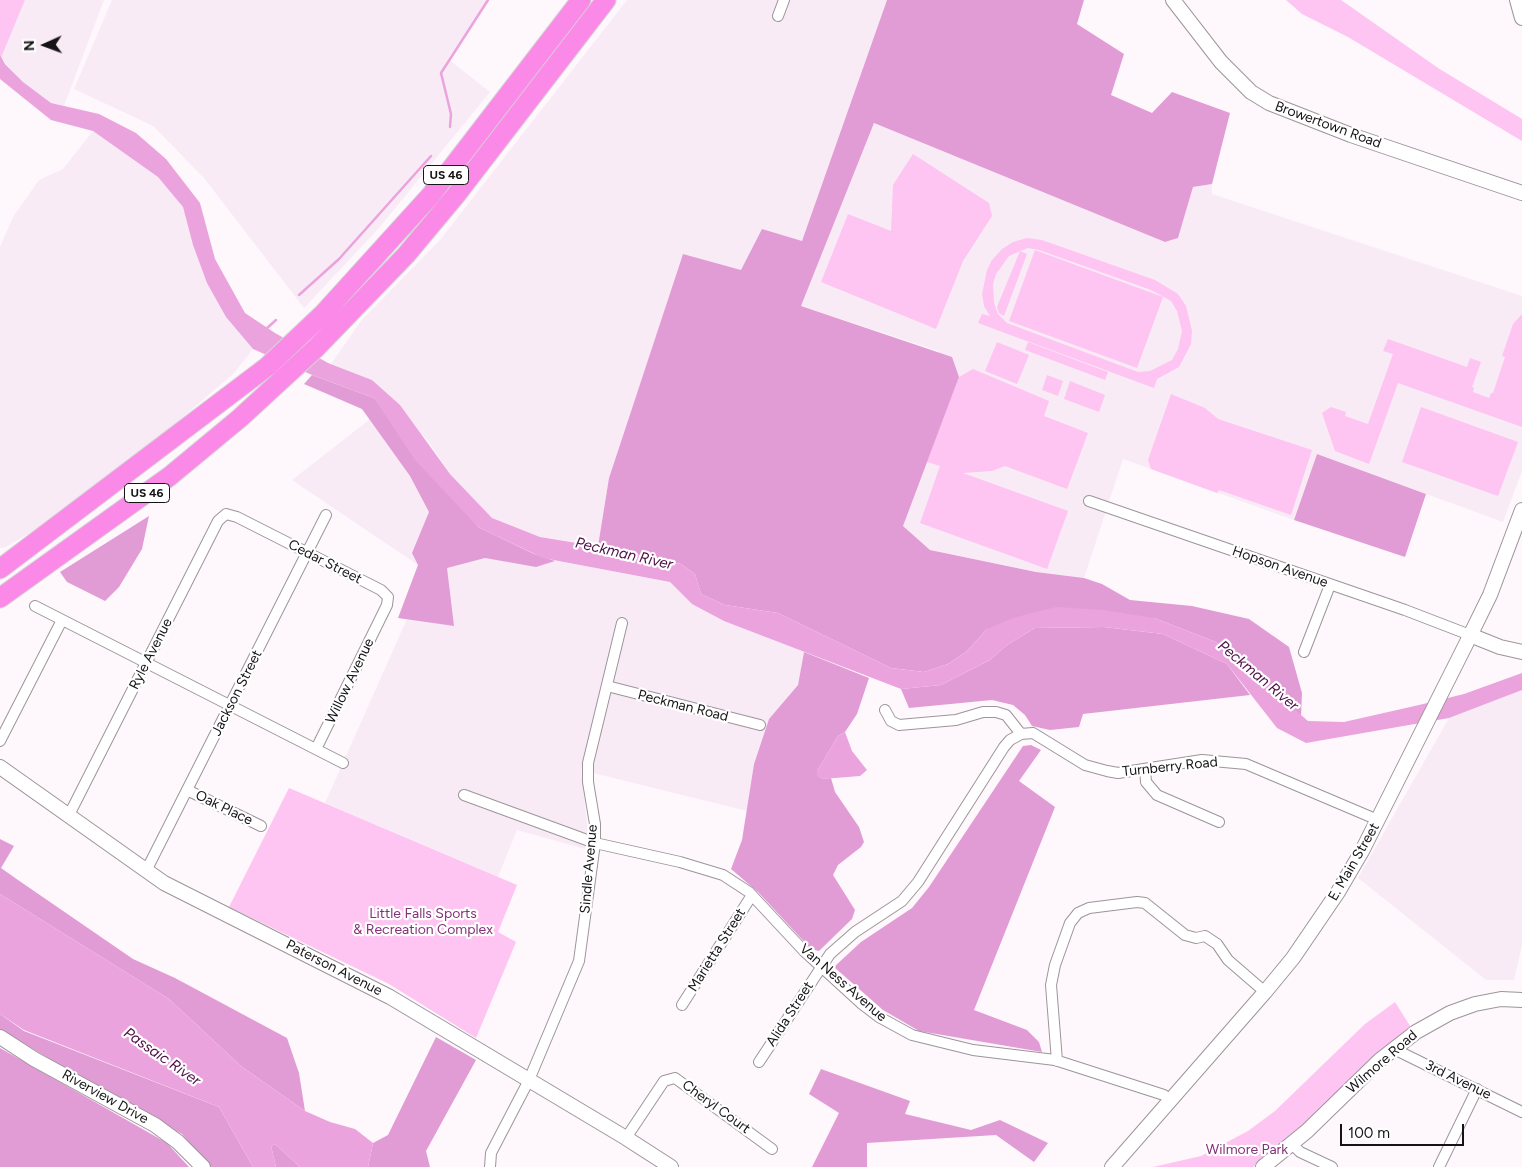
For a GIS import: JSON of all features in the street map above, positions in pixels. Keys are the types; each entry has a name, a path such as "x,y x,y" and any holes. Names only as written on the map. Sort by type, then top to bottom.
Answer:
{"highway":[{"name":"US 46","path":"0,570 268,366 298,338 368,266 431,195 581,0"},
{"name":"US 46","path":"0,598 170,476 286,377 316,348 406,255 456,195 606,0"},
{"path":"0,555 18,549 67,519"}],"main road":[{"name":"Browertown Road","path":"1173,0 1221,62 1251,92 1269,103 1342,132 1522,193"},
{"path":"1517,0 1522,18"},
{"name":"E. Main Street","path":"1112,1167 1293,958 1338,892 1378,820 1490,595 1522,510"},
{"path":"1470,635 1500,647 1522,652"},
{"name":"Paterson Avenue","path":"0,767 146,871 189,896 360,980 530,1080 671,1167"},
{"name":"Wilmore Road","path":"1263,1167 1292,1144 1394,1048 1416,1032 1450,1013 1501,999 1522,1000"},
{"name":"Riverview Drive","path":"0,1037 155,1125 178,1142 202,1167"}],"street":[{"path":"778,16 784,0"},
{"name":"Hopson Avenue","path":"1089,501 1470,635"},
{"name":"Ryle Avenue","path":"69,815 218,521 221,517 230,514 246,521"},
{"name":"Jackson Street","path":"146,871 326,515"},
{"name":"Cedar Street","path":"246,521 384,593 388,602 383,614"},
{"path":"1304,652 1330,585"},
{"path":"35,606 343,763"},
{"name":"Willow Avenue","path":"316,749 383,614"},
{"path":"0,741 62,620"},
{"name":"Sindle Avenue","path":"490,1167 491,1152 530,1080 579,961 595,843 595,824 586,771 622,623"},
{"name":"Peckman Road","path":"607,686 760,725"},
{"path":"820,966 830,954 855,932 902,901 918,882 1004,747 1010,740 1022,734 1006,715 996,712 983,712 956,720 899,725 891,721 885,710"},
{"name":"Turnberry Road","path":"1022,734 1033,733 1095,769 1118,773 1202,760 1246,764 1378,820"},
{"path":"1145,769 1146,782 1157,795 1219,822"},
{"name":"Oak Place","path":"187,790 261,826"},
{"name":"Van Ness Avenue","path":"464,795 595,843 680,862 723,874 752,895 820,966 879,1017 912,1034 973,1050 1057,1061 1164,1095 1170,1100"},
{"name":"Marietta Street","path":"682,1005 752,895"},
{"path":"1057,1061 1051,985 1054,965 1070,923 1078,913 1089,908 1137,902 1145,903 1185,936 1196,938 1205,936 1217,944 1228,960 1265,992"},
{"name":"Alida Street","path":"759,1062 820,966"},
{"name":"3rd Avenue","path":"1394,1048 1522,1112"},
{"name":"Cheryl Court","path":"626,1138 664,1082 675,1078 772,1149"},
{"path":"1439,1167 1477,1089"},
{"path":"1292,1144 1300,1152 1332,1167"}],"shaded area":[{"path":"25,0 104,0 64,106 51,103 23,82 1,58"},
{"path":"112,0 488,0 448,59 490,92 379,228 304,308 204,178 153,126 74,89"},
{"path":"627,0 887,0 802,241 741,270 683,254 609,478 598,546 540,537 492,518 450,474 429,442 372,380 331,364 361,321 440,240"},
{"path":"887,0 1084,0 1077,24 1124,54 1111,95 1152,113 1172,92 1230,113 1212,184 1193,187 1178,238 1165,242 874,123 801,306 952,357 959,377 903,526 930,550 1036,572 1084,578 1102,584 1130,600 1192,606 1249,619 1289,647 1302,693 1301,716 1216,642 1154,618 987,629 966,652 948,664 924,672 891,668 778,613 725,605 701,594 695,574 681,564 598,546 609,478 683,254 741,270 762,229 802,241"},
{"path":"874,123 1165,242 1178,238 1193,187 1212,184 1212,194 1522,296 1522,471 1503,522 1317,454 1294,520 1123,459 1084,578 1036,572 930,550 903,526 939,351 801,306"},
{"path":"93,131 158,177 183,207 193,245 226,317 253,349 234,373 154,442 58,516 6,547 0,548 0,247 13,217 39,180 63,169"},
{"path":"312,375 374,398 478,527 534,554 555,561 536,567 485,558 447,568 454,626 398,618 418,565 412,553 429,512 410,476 362,409 304,384"},
{"path":"383,409 415,460 543,558 670,582 692,604 804,652 798,685 769,719 754,764 747,811 581,770 588,832 585,849 517,830 498,877 325,803 423,583 418,565 292,480"},
{"path":"1317,454 1426,494 1405,557 1294,520"},
{"path":"149,516 142,549 119,587 105,601 67,582 60,572"},
{"path":"1104,627 1163,634 1227,664 1250,695 1083,714 1079,727 1050,730 1032,726 1025,715 1013,705 992,700 909,708 901,689 941,685 990,660 1007,645 1035,628"},
{"path":"804,652 869,678 857,714 845,732 838,736 817,771 818,776 823,779 831,778 835,792 859,827 864,842 861,847 838,865 833,875 855,910 852,919 819,951 811,949 758,892 731,869 742,840 754,764 769,719 798,685"},
{"path":"1522,690 1522,945 1514,980 1486,980 1358,878 1449,718"},
{"path":"1031,745 1041,750 1019,781 1055,807 974,1010 1027,1030 1039,1042 1042,1052 919,1031 883,1010 834,967 861,942 912,908 929,887 1023,746"},
{"path":"0,839 14,846 1,868 18,880 133,959 175,978 287,1038 299,1073 305,1111 242,1067 169,999 0,894"},
{"path":"0,1014 24,1031 219,1107 253,1167 210,1167 182,1134 96,1087 0,1029"},
{"path":"436,1037 476,1060 426,1151 430,1167 368,1167 373,1143 388,1135"},
{"path":"0,1048 167,1143 189,1167 0,1167"},
{"path":"821,1069 910,1101 905,1114 971,1130 1000,1120 1048,1143 1034,1162 996,1135 867,1143 867,1167 812,1167 839,1113 809,1094"},
{"path":"275,1144 300,1167 276,1167 271,1146"}],"green space":[{"path":"0,0 25,0 1,58 0,55"},
{"path":"1286,0 1341,0 1438,68 1522,119 1522,141 1348,37 1302,14"},
{"path":"913,154 989,203 992,216 963,261 936,329 821,282 848,214 891,231 893,185"},
{"path":"1027,238 1042,240 1155,280 1178,294 1186,306 1192,331 1191,344 1179,367 1157,379 1154,388 978,323 982,314 990,316 984,306 982,294 987,270 992,260 1002,249 1013,242","holes":["1028,248 1039,250 1151,290 1171,301 1177,311 1182,331 1178,349 1172,360 1150,371 1138,372 1007,323 998,314 994,303 993,284 996,274 1009,256"]},
{"path":"1035,250 1163,297 1137,368 1009,321"},
{"path":"1020,251 1027,254 1004,316 999,313 997,307"},
{"path":"1522,314 1522,427 1398,383 1369,464 1335,451 1322,413 1331,407 1346,412 1345,416 1368,424 1393,354 1383,351 1388,339 1467,367 1470,358 1481,362 1472,387 1474,388 1473,392 1489,398 1491,393 1493,393 1505,357 1502,356 1513,324"},
{"path":"997,342 1029,355 1017,384 985,371"},
{"path":"1028,342 1108,372 1105,380 1025,350"},
{"path":"973,369 1049,401 1044,416 1088,433 1067,489 1005,466 992,471 963,473 1068,511 1047,569 920,523 940,466 927,462 959,377"},
{"path":"1047,375 1063,381 1058,396 1042,390"},
{"path":"1070,381 1105,395 1099,412 1064,399"},
{"path":"1171,394 1205,408 1218,419 1312,450 1291,515 1219,490 1217,493 1151,469 1148,460"},
{"path":"1421,407 1518,442 1498,496 1402,462"},
{"name":"Little Falls Sports & Recreation Complex","path":"289,788 517,885 498,932 516,942 476,1038 389,984 229,907"},
{"name":"Wilmore Park","path":"1395,1002 1412,1029 1299,1131 1253,1167 1153,1167 1201,1156 1248,1131 1275,1111 1365,1024"}],"water":[{"name":"Peckman River","path":"0,55 5,64 23,82 51,103 99,114 136,133 166,159 200,203 215,259 245,313 275,333 328,363 372,380 400,405 450,474 492,518 540,537 681,564 695,574 701,594 725,605 778,613 891,668 924,672 948,664 966,652 987,629 1013,618 1056,607 1103,610 1154,618 1216,642 1308,721 1344,722 1464,694 1522,673 1522,690 1449,718 1306,743 1277,728 1227,664 1163,634 1104,627 1035,628 1007,645 990,660 941,685 901,689 724,621 692,604 670,582 543,558 478,527 415,460 374,398 312,375 253,349 226,317 207,283 193,245 183,207 158,177 93,131 51,120 0,79"},
{"path":"845,732 852,751 867,770 860,776 823,779 817,776 817,771 838,736"},
{"name":"Passaic River","path":"0,894 169,999 242,1067 305,1111 330,1122 355,1129 373,1143 368,1167 300,1167 275,1144 271,1146 276,1167 253,1167 219,1107 24,1030 0,1014"}],"waterway":[{"path":"450,127 451,114 441,73 488,0"},
{"path":"299,295 339,259 431,156"},
{"path":"266,329 276,320"}]}
